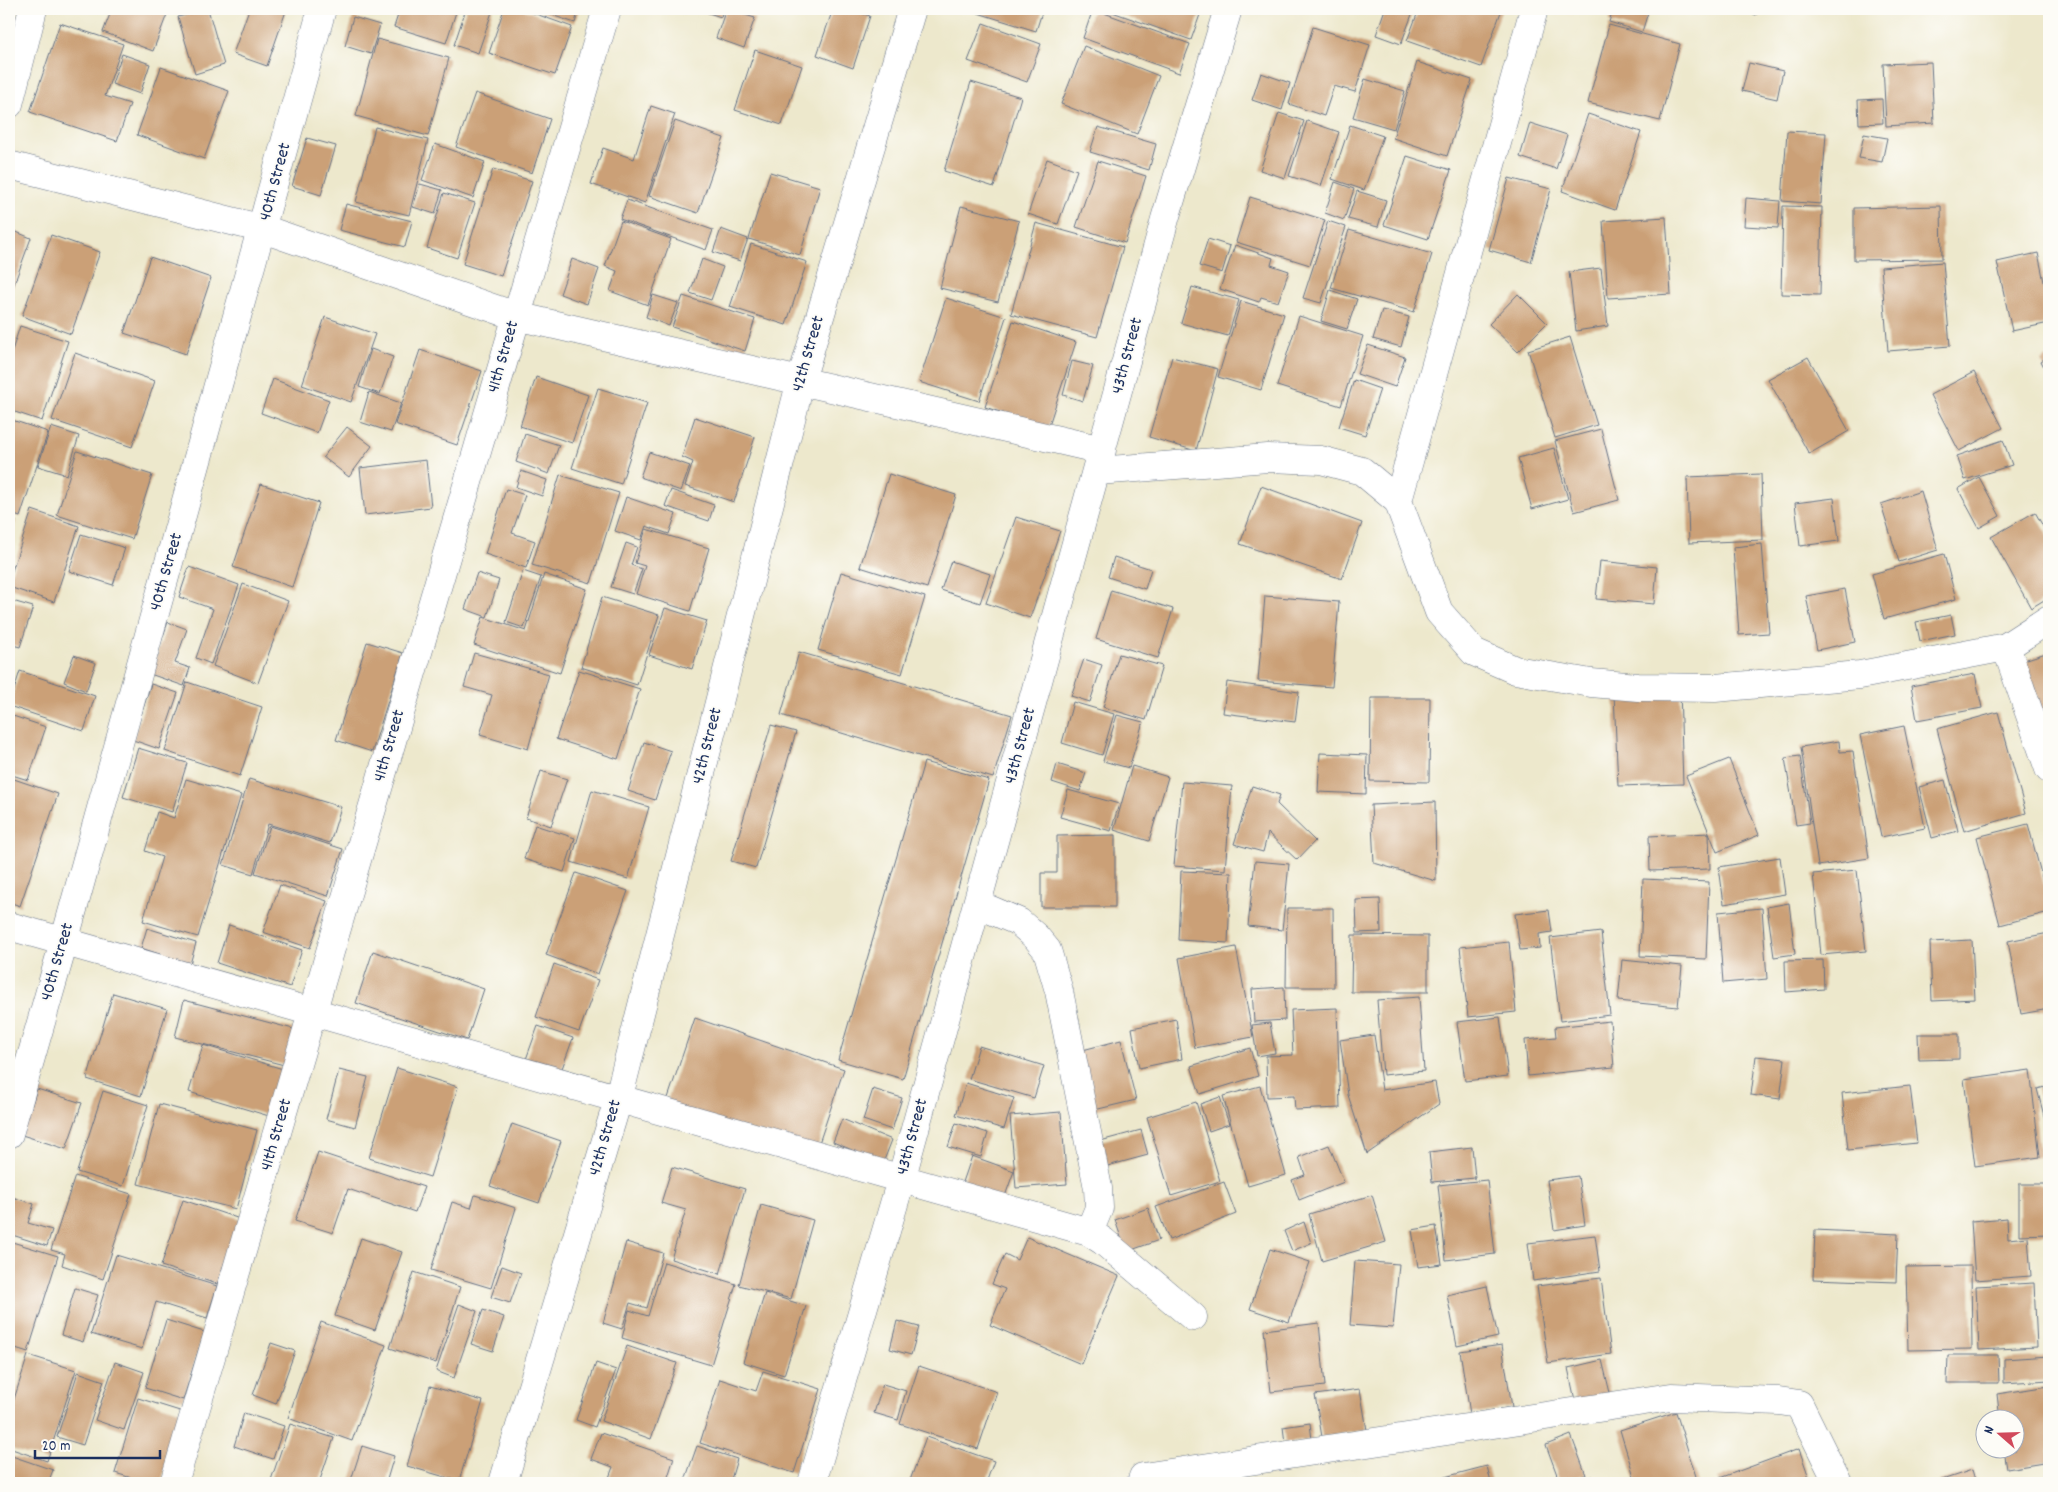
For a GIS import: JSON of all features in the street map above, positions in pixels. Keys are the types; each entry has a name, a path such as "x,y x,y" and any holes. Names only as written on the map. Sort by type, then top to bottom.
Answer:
{"street":[{"path":"9,104 33,9"},
{"name":"40th Street","path":"9,1134 263,229 322,9"},
{"name":"41th Street","path":"174,1483 607,9"},
{"name":"42th Street","path":"503,1483 618,1100 801,380 912,9"},
{"name":"43th Street","path":"812,1483 901,1180 1193,120 1228,9"},
{"path":"1398,501 1534,9"},
{"path":"9,165 263,229 516,316 801,380 1100,460 1268,458 1321,460 1362,472 1398,501 1439,612 1474,652 1515,670 1591,683 1638,687 1715,688 1860,675 2006,648 2049,619"},
{"path":"2006,648 2049,769"},
{"path":"977,904 1019,922 1047,950 1059,991 1098,1188 1099,1208 1089,1232"},
{"path":"9,926 1089,1232 1193,1317"},
{"path":"1142,1480 1672,1398 1780,1401 1799,1404 1838,1483"}],"building":[{"path":"112,9 169,9 153,51 103,32"},
{"path":"208,9 224,65 195,74 178,17"},
{"path":"249,9 279,9 286,11 267,66 233,54"},
{"path":"400,9 457,9 446,43 394,27"},
{"path":"466,9 493,9 478,53 454,45"},
{"path":"504,9 522,9 572,27 555,75 489,53"},
{"path":"534,9 579,9 575,23"},
{"path":"696,9 723,9 721,17"},
{"path":"726,9 755,18 744,48 716,38"},
{"path":"833,9 849,9 870,16 853,68 817,55"},
{"path":"980,9 1043,9 1036,31 978,13"},
{"path":"1093,9 1190,44 1179,73 1083,38"},
{"path":"1104,9 1202,9 1191,40"},
{"path":"1385,9 1414,9 1401,44 1376,35"},
{"path":"1419,9 1502,9 1481,67 1407,41"},
{"path":"1613,9 1649,9 1642,32 1609,22"},
{"path":"1741,9 1759,9 1756,15"},
{"path":"353,17 380,25 371,54 345,46"},
{"path":"60,23 123,44 105,96 130,104 117,141 30,112"},
{"path":"983,23 1041,44 1027,82 968,61"},
{"path":"1609,25 1680,44 1660,121 1588,103"},
{"path":"1313,27 1370,45 1355,92 1334,86 1324,116 1289,104"},
{"path":"377,39 449,58 428,136 356,116"},
{"path":"1084,46 1159,76 1137,134 1061,104"},
{"path":"755,50 802,66 782,125 735,110"},
{"path":"122,54 150,64 140,94 112,84"},
{"path":"1417,62 1472,80 1447,156 1393,138"},
{"path":"1931,62 1934,123 1886,126 1883,64"},
{"path":"1749,63 1783,71 1777,99 1742,91"},
{"path":"161,67 229,91 204,159 137,135"},
{"path":"1261,73 1290,83 1282,110 1252,100"},
{"path":"1365,79 1405,91 1394,129 1353,117"},
{"path":"971,82 1021,97 994,187 944,171"},
{"path":"475,93 550,119 532,173 456,147"},
{"path":"1882,99 1883,123 1859,124 1858,100"},
{"path":"651,106 675,114 645,203 591,184 603,148 634,159"},
{"path":"1279,113 1304,121 1285,178 1260,170"},
{"path":"1588,114 1641,132 1615,210 1562,191"},
{"path":"675,121 724,138 698,213 649,196"},
{"path":"1307,121 1339,132 1321,186 1289,176"},
{"path":"1530,123 1567,135 1556,169 1520,157"},
{"path":"1350,125 1383,136 1364,190 1332,179"},
{"path":"375,127 428,140 409,215 356,202"},
{"path":"1098,127 1156,144 1149,170 1090,152"},
{"path":"1787,131 1826,133 1821,204 1782,201"},
{"path":"1864,134 1887,138 1882,162 1859,158"},
{"path":"307,138 336,146 321,195 292,186"},
{"path":"435,144 485,162 473,198 422,180"},
{"path":"1407,156 1451,170 1428,239 1384,225"},
{"path":"1047,159 1077,170 1058,224 1028,214"},
{"path":"1098,161 1146,176 1125,243 1076,227"},
{"path":"493,169 532,181 501,276 463,264"},
{"path":"770,172 820,187 800,255 749,239"},
{"path":"1509,178 1551,189 1531,262 1489,250"},
{"path":"1335,182 1354,189 1344,220 1325,213"},
{"path":"420,184 442,190 435,214 413,207"},
{"path":"1357,191 1386,200 1378,227 1348,219"},
{"path":"444,193 475,203 457,258 427,248"},
{"path":"1250,197 1325,220 1310,265 1236,242"},
{"path":"1746,198 1780,201 1778,228 1744,226"},
{"path":"627,200 713,230 706,250 620,219"},
{"path":"346,204 412,221 405,247 339,230"},
{"path":"961,206 1019,221 998,302 940,288"},
{"path":"1783,206 1822,207 1820,295 1781,294"},
{"path":"1941,206 1942,259 1854,260 1854,208"},
{"path":"1666,217 1671,294 1608,298 1603,221"},
{"path":"621,221 671,239 648,305 610,291 617,271 605,266"},
{"path":"1328,221 1346,227 1321,303 1303,298"},
{"path":"1036,223 1123,247 1097,337 1011,314"},
{"path":"9,229 31,238 9,298"},
{"path":"721,229 748,239 740,261 713,252"},
{"path":"1349,230 1432,254 1414,312 1331,288"},
{"path":"51,235 100,252 71,334 22,316"},
{"path":"1208,239 1230,246 1222,273 1199,266"},
{"path":"751,244 807,262 786,325 730,307"},
{"path":"1235,245 1273,258 1271,265 1289,271 1278,302 1261,297 1259,302 1220,289"},
{"path":"2038,253 2049,306 2049,323 2012,331 1997,262"},
{"path":"150,257 211,278 186,354 124,333"},
{"path":"572,259 599,269 587,304 560,294"},
{"path":"702,259 723,267 711,300 690,293"},
{"path":"1943,262 1950,346 1888,351 1881,267"},
{"path":"1601,268 1608,326 1576,331 1569,272"},
{"path":"1192,287 1239,300 1228,336 1181,323"},
{"path":"1330,290 1357,299 1347,329 1321,321"},
{"path":"1518,294 1547,323 1518,352 1489,324"},
{"path":"653,295 678,303 669,326 646,317"},
{"path":"683,296 755,319 745,351 672,327"},
{"path":"946,298 1006,317 979,401 919,382"},
{"path":"1241,301 1284,314 1261,390 1218,377"},
{"path":"1382,310 1409,317 1401,347 1373,339"},
{"path":"1299,316 1363,336 1341,406 1277,386"},
{"path":"325,317 375,334 351,402 302,385"},
{"path":"1013,321 1076,342 1048,428 985,407"},
{"path":"20,326 68,341 42,421 9,410 9,360"},
{"path":"1570,337 1597,425 1555,438 1528,350"},
{"path":"1368,345 1405,357 1395,387 1357,374"},
{"path":"371,349 393,357 380,394 359,387"},
{"path":"420,350 482,371 457,445 395,424"},
{"path":"75,353 155,381 132,447 52,420"},
{"path":"2049,356 2049,377 2041,361"},
{"path":"1172,357 1218,369 1196,451 1149,437"},
{"path":"1808,357 1849,431 1809,454 1768,379"},
{"path":"1072,361 1093,366 1083,401 1063,395"},
{"path":"1974,372 2003,428 1959,451 1930,395"},
{"path":"536,377 588,395 572,443 520,426"},
{"path":"273,379 329,400 317,433 261,413"},
{"path":"1354,380 1380,389 1365,435 1339,427"},
{"path":"598,388 647,403 621,484 572,468"},
{"path":"369,392 401,403 391,432 360,422"},
{"path":"695,417 755,437 734,502 685,486 693,462 682,457"},
{"path":"9,419 48,432 20,517 9,513"},
{"path":"51,427 79,436 67,475 38,466"},
{"path":"347,427 372,446 349,477 323,457"},
{"path":"1601,429 1619,500 1574,512 1555,441"},
{"path":"525,434 559,445 549,474 516,462"},
{"path":"2003,440 2012,465 1965,480 1957,456"},
{"path":"1554,448 1568,499 1532,509 1518,458"},
{"path":"77,451 152,475 132,539 57,515"},
{"path":"649,452 690,466 681,491 640,477"},
{"path":"426,460 431,507 365,515 360,468"},
{"path":"521,471 547,480 542,496 516,487"},
{"path":"889,474 956,495 927,588 860,567"},
{"path":"1761,474 1763,540 1689,543 1687,477"},
{"path":"560,475 619,493 591,583 532,565"},
{"path":"1979,477 2000,516 1979,528 1958,489"},
{"path":"261,484 319,503 292,587 233,567"},
{"path":"1261,486 1362,523 1342,579 1240,544"},
{"path":"506,489 525,495 512,533 535,541 526,568 485,554"},
{"path":"671,490 714,505 709,521 665,506"},
{"path":"1921,491 1938,550 1899,562 1881,504"},
{"path":"626,497 676,514 669,534 646,526 641,540 615,531"},
{"path":"1834,498 1839,541 1800,546 1795,503"},
{"path":"32,510 79,526 54,602 9,587 9,580"},
{"path":"2035,512 2049,537 2049,597 2031,608 1991,537"},
{"path":"1016,517 1060,531 1030,618 986,603"},
{"path":"9,518 16,521 9,541"},
{"path":"646,529 709,548 690,611 636,594 645,566 635,563"},
{"path":"81,534 125,548 113,585 69,571"},
{"path":"626,543 637,547 631,565 642,569 633,594 611,587"},
{"path":"1762,544 1769,633 1739,635 1733,547"},
{"path":"1944,554 1956,599 1884,619 1872,574"},
{"path":"1114,557 1151,569 1145,589 1108,577"},
{"path":"951,561 990,574 980,603 941,590"},
{"path":"1600,561 1657,567 1654,604 1596,599"},
{"path":"189,567 239,585 211,664 196,658 213,609 179,597"},
{"path":"523,571 541,577 524,628 506,622"},
{"path":"841,572 925,597 902,674 818,650"},
{"path":"477,573 499,580 487,617 465,609"},
{"path":"544,574 587,589 560,673 474,645 483,617 526,631"},
{"path":"243,584 288,601 258,683 213,666"},
{"path":"1845,589 1855,642 1817,650 1806,596"},
{"path":"1111,590 1173,609 1158,658 1096,639"},
{"path":"1265,596 1339,602 1332,687 1258,681"},
{"path":"602,597 659,615 637,685 581,667"},
{"path":"9,600 33,607 20,647 9,644"},
{"path":"665,608 707,621 692,669 649,655"},
{"path":"1951,615 1955,634 1920,641 1916,622"},
{"path":"168,622 187,629 175,663 190,668 184,686 150,674"},
{"path":"367,642 403,653 372,752 336,740"},
{"path":"799,652 1012,715 993,778 781,715"},
{"path":"2049,652 2049,710 2042,712 2024,660"},
{"path":"474,653 549,674 528,749 480,735 492,695 464,687"},
{"path":"1119,654 1162,666 1146,720 1103,707"},
{"path":"74,655 96,663 86,691 64,682"},
{"path":"1084,659 1102,665 1090,702 1071,696"},
{"path":"579,670 640,689 618,759 556,739"},
{"path":"20,671 95,696 84,731 9,706"},
{"path":"1975,674 1982,708 1917,720 1911,686"},
{"path":"187,682 262,707 240,776 165,751"},
{"path":"1227,682 1299,692 1295,722 1223,713"},
{"path":"151,684 178,693 159,749 133,740"},
{"path":"1680,690 1683,784 1618,786 1614,693"},
{"path":"1371,698 1430,698 1429,782 1370,781"},
{"path":"1073,702 1114,714 1102,755 1062,743"},
{"path":"1998,712 2026,813 1964,831 1937,729"},
{"path":"2049,712 2049,731 2041,715"},
{"path":"1117,715 1143,722 1129,768 1103,761"},
{"path":"13,716 46,727 28,780 9,774 9,729"},
{"path":"771,725 796,732 756,868 731,861"},
{"path":"1904,726 1925,828 1881,837 1860,735"},
{"path":"1839,741 1840,752 1853,751 1869,858 1818,866 1801,747"},
{"path":"644,742 671,751 655,800 628,791"},
{"path":"138,748 187,763 172,812 123,797"},
{"path":"1320,753 1367,755 1366,794 1318,792"},
{"path":"1800,756 1810,823 1796,825 1785,758"},
{"path":"1729,759 1759,835 1717,852 1686,776"},
{"path":"924,762 989,780 903,1079 838,1060"},
{"path":"1057,764 1086,773 1080,791 1052,782"},
{"path":"1132,766 1168,777 1149,841 1114,830"},
{"path":"541,771 567,779 551,826 526,818"},
{"path":"11,778 58,794 20,906 9,902 9,784"},
{"path":"186,779 241,795 198,937 143,921 162,857 145,851 157,812 174,818"},
{"path":"249,779 341,807 330,843 268,824 253,874 223,865"},
{"path":"1945,780 1958,831 1932,838 1919,787"},
{"path":"1182,782 1232,786 1225,870 1174,866"},
{"path":"1252,786 1280,795 1277,804 1315,841 1297,860 1268,833 1263,852 1234,844"},
{"path":"592,790 649,807 628,879 571,862"},
{"path":"1068,790 1119,804 1111,831 1060,817"},
{"path":"1435,802 1436,881 1374,863 1371,805"},
{"path":"2028,824 2049,904 2049,912 2000,925 1977,837"},
{"path":"535,825 575,838 564,872 524,859"},
{"path":"270,826 343,849 328,896 255,873"},
{"path":"1709,833 1710,869 1650,871 1649,836"},
{"path":"1115,835 1115,907 1041,907 1041,873 1057,873 1057,836"},
{"path":"1780,857 1785,894 1724,904 1719,867"},
{"path":"1255,861 1289,864 1282,930 1248,926"},
{"path":"1857,870 1866,951 1821,955 1813,874"},
{"path":"1181,871 1231,873 1228,943 1178,940"},
{"path":"576,873 628,891 598,974 546,955"},
{"path":"1643,879 1709,882 1706,959 1640,956"},
{"path":"280,885 327,901 310,948 263,932"},
{"path":"1380,899 1381,932 1357,933 1356,900"},
{"path":"1789,903 1795,954 1774,957 1767,907"},
{"path":"1287,908 1333,908 1334,987 1286,987"},
{"path":"1762,908 1767,979 1723,983 1718,912"},
{"path":"1549,910 1552,932 1539,934 1540,948 1520,950 1515,914"},
{"path":"229,925 302,950 290,987 217,963"},
{"path":"147,928 196,943 190,964 141,948"},
{"path":"1601,932 1610,1015 1560,1021 1550,938"},
{"path":"2049,933 2049,1009 2021,1014 2008,941"},
{"path":"1352,935 1428,936 1428,992 1351,992"},
{"path":"1972,940 1975,999 1932,1001 1930,942"},
{"path":"1509,942 1516,1012 1468,1017 1460,947"},
{"path":"1236,947 1253,1037 1195,1048 1179,958"},
{"path":"373,951 484,989 467,1040 356,1003"},
{"path":"1622,960 1682,966 1678,1007 1618,1001"},
{"path":"1823,960 1824,989 1786,992 1785,961"},
{"path":"554,964 598,980 579,1032 536,1017"},
{"path":"1284,987 1285,1020 1254,1022 1252,989"},
{"path":"113,993 167,1009 141,1096 87,1079"},
{"path":"1419,997 1424,1071 1383,1075 1377,1000"},
{"path":"184,1000 297,1030 288,1066 175,1037"},
{"path":"1337,1008 1340,1108 1295,1110 1294,1096 1267,1097 1266,1056 1293,1055 1291,1010"},
{"path":"1500,1017 1508,1076 1465,1081 1457,1022"},
{"path":"695,1018 844,1069 815,1155 666,1104"},
{"path":"1176,1019 1182,1059 1139,1068 1132,1028"},
{"path":"1610,1021 1614,1067 1528,1076 1525,1040 1556,1037 1555,1027"},
{"path":"1270,1023 1275,1053 1257,1056 1252,1025"},
{"path":"538,1026 573,1038 560,1074 525,1062"},
{"path":"1918,1034 1959,1034 1959,1059 1919,1060"},
{"path":"1374,1035 1382,1090 1435,1082 1439,1104 1367,1154 1348,1095 1340,1040"},
{"path":"1121,1040 1136,1100 1090,1111 1075,1052"},
{"path":"203,1045 283,1069 269,1116 189,1092"},
{"path":"979,1046 1044,1066 1034,1098 969,1079"},
{"path":"1250,1048 1258,1076 1200,1094 1191,1066"},
{"path":"1756,1056 1785,1059 1780,1099 1751,1095"},
{"path":"397,1068 458,1087 430,1177 369,1158"},
{"path":"339,1070 368,1077 355,1127 326,1119"},
{"path":"2030,1070 2040,1157 1975,1166 1964,1079"},
{"path":"966,1083 1014,1098 1004,1129 956,1115"},
{"path":"1260,1086 1286,1175 1248,1186 1223,1096"},
{"path":"1910,1086 1917,1143 1848,1150 1842,1093"},
{"path":"2049,1086 2049,1135 2037,1089"},
{"path":"37,1089 82,1103 66,1149 22,1135"},
{"path":"873,1089 902,1098 892,1130 863,1120"},
{"path":"103,1091 148,1105 123,1186 77,1172"},
{"path":"1220,1097 1229,1124 1209,1131 1200,1104"},
{"path":"1196,1102 1220,1181 1171,1196 1147,1117"},
{"path":"159,1104 257,1130 236,1209 138,1184"},
{"path":"1061,1112 1067,1184 1016,1188 1010,1116"},
{"path":"842,1119 892,1140 883,1163 833,1142"},
{"path":"956,1123 988,1133 981,1157 948,1147"},
{"path":"512,1124 561,1141 539,1203 490,1186"},
{"path":"1141,1130 1148,1155 1100,1168 1093,1143"},
{"path":"1329,1145 1344,1182 1299,1200 1292,1180 1305,1175 1299,1157"},
{"path":"1472,1147 1475,1178 1432,1182 1429,1152"},
{"path":"2047,1148 2049,1148 2049,1164 2048,1164"},
{"path":"318,1152 424,1187 415,1212 348,1189 333,1233 295,1221"},
{"path":"972,1156 1014,1171 1004,1199 962,1185"},
{"path":"672,1167 745,1189 720,1274 671,1259 686,1210 661,1203"},
{"path":"75,1176 131,1194 103,1279 62,1265 65,1254 51,1250"},
{"path":"1578,1176 1585,1225 1554,1230 1547,1180"},
{"path":"1487,1180 1495,1254 1446,1260 1438,1185"},
{"path":"1224,1182 1236,1214 1169,1240 1156,1207"},
{"path":"2019,1184 2049,1184 2049,1234 2019,1235"},
{"path":"475,1195 516,1208 491,1288 431,1270 452,1202 471,1208"},
{"path":"1372,1195 1386,1242 1322,1261 1309,1214"},
{"path":"9,1196 34,1204 28,1223 52,1230 47,1246 9,1234"},
{"path":"183,1200 240,1219 217,1284 161,1266"},
{"path":"761,1205 813,1220 791,1299 739,1285"},
{"path":"1148,1208 1159,1240 1126,1252 1115,1220"},
{"path":"2007,1218 2008,1239 2028,1237 2031,1276 1975,1280 1971,1221"},
{"path":"1304,1222 1311,1243 1292,1251 1284,1231"},
{"path":"1436,1226 1442,1264 1418,1267 1412,1230"},
{"path":"1815,1230 1898,1234 1896,1282 1813,1279"},
{"path":"1595,1235 1600,1271 1533,1281 1528,1243"},
{"path":"1027,1237 1119,1276 1081,1364 990,1325 1005,1289 992,1284 1005,1254 1017,1260"},
{"path":"361,1238 402,1252 375,1330 335,1316"},
{"path":"9,1241 58,1256 28,1352 9,1346"},
{"path":"626,1242 663,1253 647,1308 630,1303 622,1329 603,1323"},
{"path":"1270,1249 1310,1262 1289,1322 1250,1309"},
{"path":"116,1255 217,1286 207,1318 156,1302 142,1349 91,1334"},
{"path":"1355,1261 1399,1264 1393,1328 1350,1325"},
{"path":"664,1262 736,1284 711,1365 622,1338 629,1310 648,1316"},
{"path":"502,1266 521,1273 510,1303 491,1297"},
{"path":"1971,1266 1972,1349 1908,1350 1906,1267"},
{"path":"414,1272 460,1287 436,1363 390,1348"},
{"path":"1601,1278 1611,1354 1548,1363 1537,1286"},
{"path":"2034,1283 2037,1347 1979,1350 1976,1286"},
{"path":"1487,1286 1498,1337 1457,1346 1447,1295"},
{"path":"75,1288 98,1295 83,1342 61,1335"},
{"path":"765,1293 806,1306 784,1375 743,1362"},
{"path":"459,1304 477,1311 454,1378 436,1371"},
{"path":"483,1310 504,1317 493,1351 471,1344"},
{"path":"166,1320 204,1332 183,1400 145,1388"},
{"path":"897,1321 919,1327 911,1355 890,1349"},
{"path":"321,1322 386,1345 352,1441 288,1418"},
{"path":"1319,1323 1325,1386 1271,1392 1264,1330"},
{"path":"271,1343 295,1351 276,1404 253,1395"},
{"path":"1502,1345 1512,1407 1470,1414 1460,1351"},
{"path":"627,1346 677,1363 651,1439 601,1421"},
{"path":"28,1355 76,1370 47,1461 9,1448 9,1415"},
{"path":"1948,1355 1998,1355 1999,1383 1947,1383"},
{"path":"2049,1356 2049,1380 2004,1383 2004,1359"},
{"path":"1602,1360 1611,1397 1576,1405 1568,1368"},
{"path":"115,1362 144,1372 124,1430 95,1420"},
{"path":"596,1363 616,1370 595,1427 576,1420"},
{"path":"919,1366 997,1392 978,1449 900,1424"},
{"path":"763,1371 821,1389 794,1473 700,1443 720,1379 756,1391"},
{"path":"78,1372 104,1381 83,1445 57,1437"},
{"path":"883,1384 906,1391 898,1420 874,1413"},
{"path":"430,1386 483,1401 459,1481 407,1466"},
{"path":"2049,1386 2049,1462 2007,1469 2006,1460 2026,1460 2026,1410 1999,1410 1997,1394"},
{"path":"1360,1389 1367,1430 1322,1437 1315,1395"},
{"path":"138,1398 183,1412 161,1483 148,1483 115,1473"},
{"path":"1676,1412 1698,1483 1636,1483 1620,1430"},
{"path":"244,1413 284,1426 273,1459 234,1446"},
{"path":"1310,1423 1312,1440 1285,1443 1283,1427"},
{"path":"290,1424 334,1438 319,1483 270,1483"},
{"path":"601,1433 674,1458 666,1483 607,1483 613,1467 591,1459"},
{"path":"1571,1435 1586,1475 1560,1483 1546,1445"},
{"path":"926,1437 994,1461 986,1483 909,1483"},
{"path":"362,1446 394,1456 386,1483 350,1483"},
{"path":"697,1446 737,1459 730,1483 684,1483"},
{"path":"1799,1449 1811,1483 1719,1483 1717,1479"},
{"path":"9,1455 53,1470 48,1483 9,1483"},
{"path":"1487,1466 1491,1483 1438,1483 1437,1479"},
{"path":"1972,1470 1976,1483 1940,1483 1939,1481"},
{"path":"1593,1476 1596,1483 1575,1483"}]}
